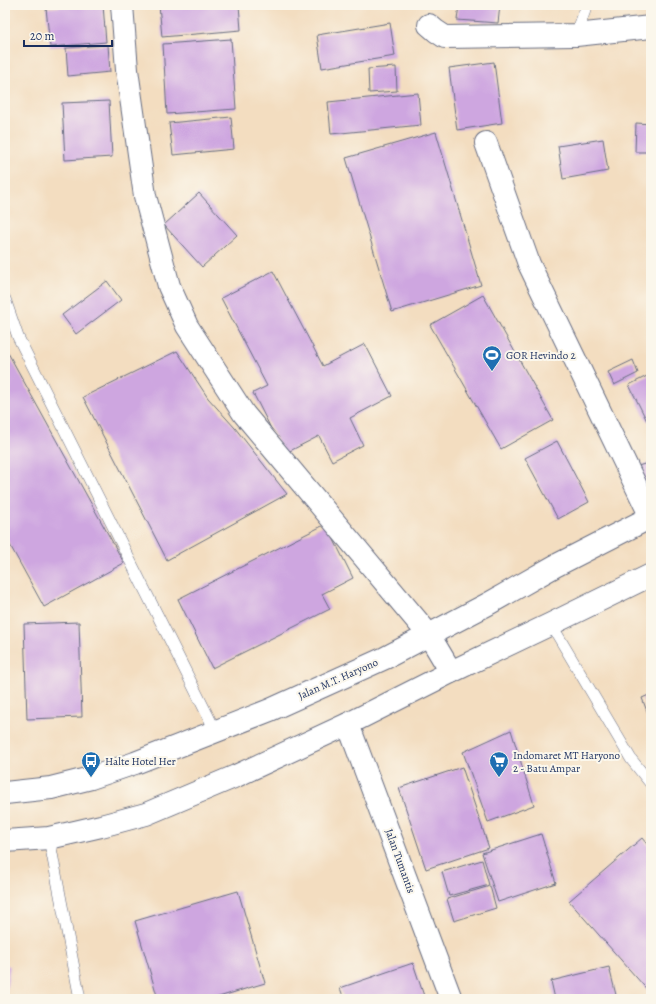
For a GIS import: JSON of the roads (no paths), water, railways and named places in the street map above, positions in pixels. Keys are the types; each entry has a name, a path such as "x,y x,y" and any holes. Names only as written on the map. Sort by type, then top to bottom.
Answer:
{"main road":[{"path":"122,5 127,70 145,196 169,286 188,326 244,414 429,635 451,672"},
{"path":"429,25 445,36 576,35 651,27"},
{"path":"486,143 529,264 651,517"},
{"name":"Jalan M.T. Haryono","path":"5,793 51,788 91,778 135,763 270,710 385,658 488,604 555,566 651,517"},
{"path":"5,841 49,838 146,814 236,776 348,724 651,574"},
{"name":"Jalan Tumantis","path":"348,724 451,999"}],"lane":[{"path":"576,35 587,5"},
{"path":"5,299 18,337 216,732"},
{"path":"551,624 631,758 651,784"},
{"path":"49,838 80,999"}],"place":[{"name":"GOR Hevindo 2","path":"492,372"},
{"name":"Halte Hotel Her","path":"91,778"},
{"name":"Indomaret MT Haryono 2 - Batu Ampar","path":"499,778"}]}
